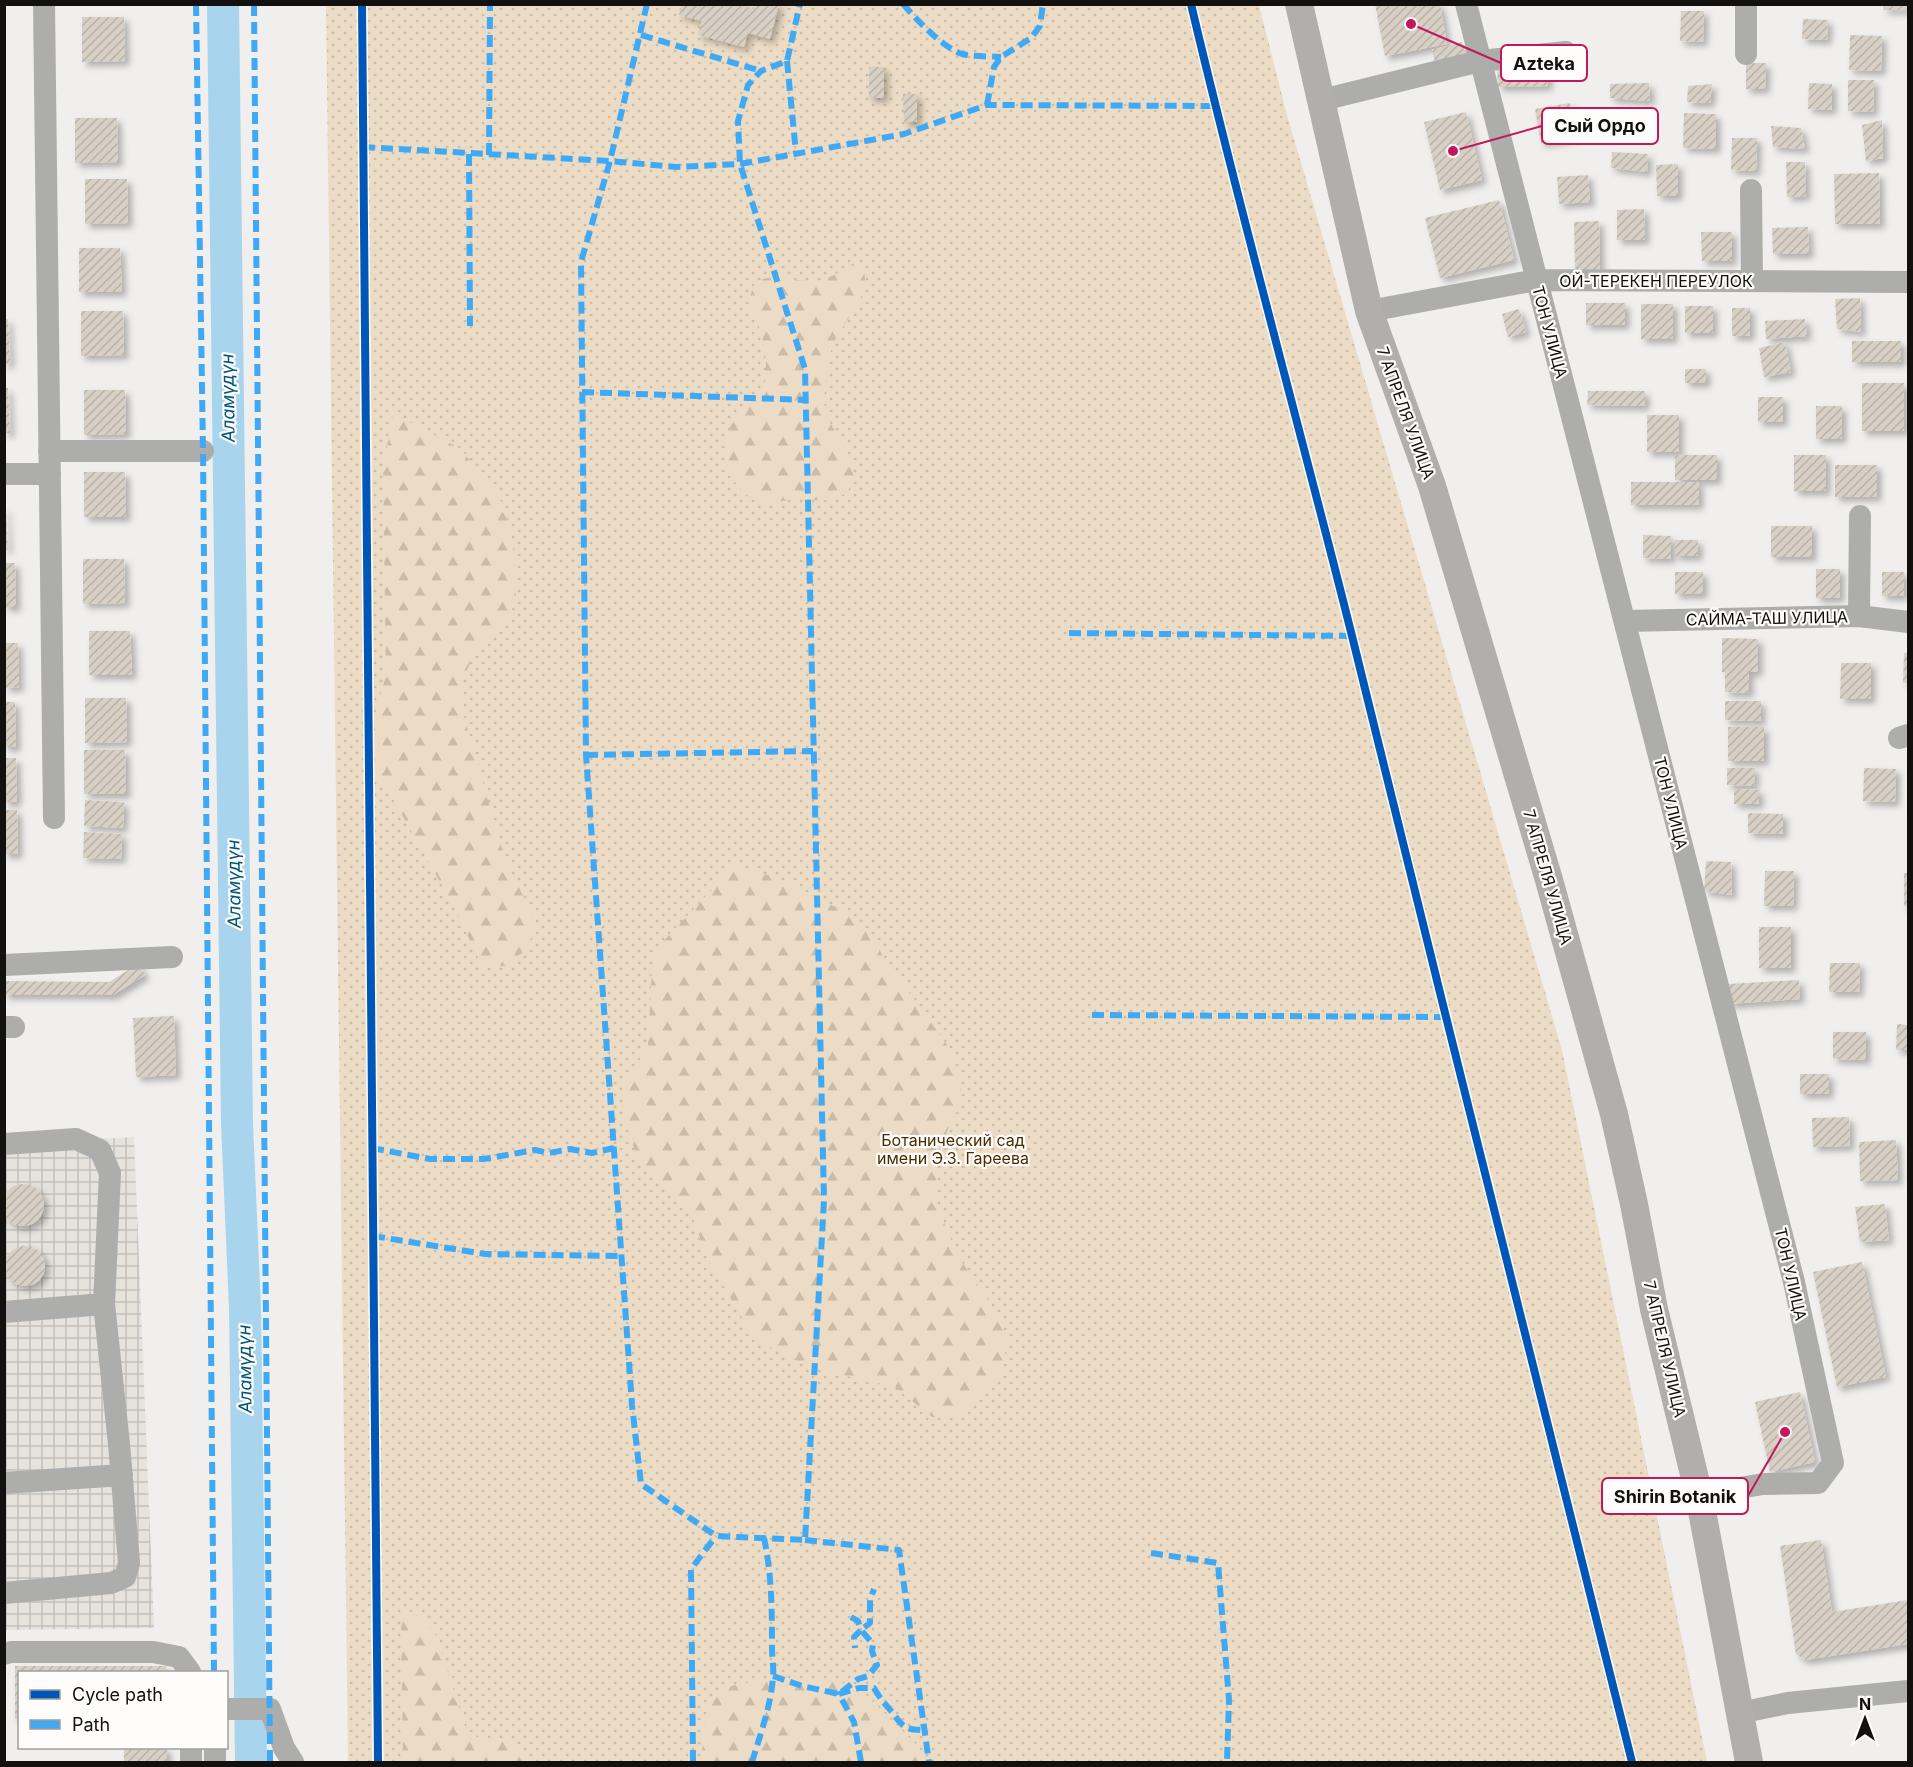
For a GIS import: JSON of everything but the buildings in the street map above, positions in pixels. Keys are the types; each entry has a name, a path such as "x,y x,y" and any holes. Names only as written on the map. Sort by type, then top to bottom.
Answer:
{"main road":[{"name":"7 АПРЕЛЯ УЛИЦА","path":"1299,4 1370,311 1432,486 1587,1012 1614,1114 1654,1309 1699,1495 1749,1762"}],"street":[{"path":"45,4 54,818"},
{"name":"ТОН УЛИЦА","path":"1466,4 1791,1271 1833,1463 1818,1483 1763,1484 1699,1495"},
{"path":"1746,4 1746,54"},
{"path":"1322,100 1480,61 1566,52"},
{"path":"1750,190 1752,281"},
{"name":"ОЙ-ТЕРЕКЕН ПЕРЕУЛОК","path":"1370,311 1536,280 1908,282"},
{"path":"49,451 203,451"},
{"path":"4,474 50,474"},
{"path":"1859,616 1860,516"},
{"name":"САЙМА-ТАШ УЛИЦА","path":"1625,621 1859,616 1908,622"},
{"path":"4,965 172,957"},
{"path":"4,1144 76,1139 100,1150 110,1173 104,1304 129,1563 125,1577 111,1583 4,1593"},
{"path":"4,1312 104,1304"},
{"path":"4,1483 122,1475"},
{"path":"4,1654 11,1652 153,1652 179,1657 189,1671"},
{"path":"1739,1713 1788,1703 1908,1691"},
{"path":"228,1709 270,1709 284,1748 293,1762"}],"shaded area":[{"path":"134,1137 154,1628 5,1630 4,1143"}],"green space":[{"name":"Ботанический сад имени Э.З. Гареева","path":"326,5 1259,5 1287,115 1562,1050 1707,1762 348,1762"},
{"path":"858,260 864,271 863,293 832,347 824,395 829,421 846,449 853,468 850,487 840,497 828,500 800,499 764,502 752,498 735,482 730,471 726,446 728,433 736,415 763,388 765,380 766,362 762,335 750,300 753,287 765,278 818,281 844,270"},
{"path":"393,413 461,449 504,505 514,553 516,602 504,624 471,661 461,684 462,709 504,856 535,921 529,947 506,966 482,967 456,910 389,792 372,772 365,749 386,675 383,469"},
{"path":"729,864 778,878 849,914 866,932 950,1049 960,1076 961,1103 938,1150 938,1207 957,1255 1000,1317 1007,1340 1003,1367 990,1388 954,1418 932,1417 895,1387 812,1368 764,1344 746,1325 709,1261 691,1214 638,1161 624,1115 622,1088 648,1046 652,969 659,946 713,888"},
{"path":"401,1606 421,1618 437,1637 467,1732 488,1742 514,1742 532,1762 403,1762"},
{"path":"755,1682 843,1683 864,1693 920,1748 923,1762 703,1762 702,1745 707,1712 716,1695 722,1690"}],"waterway":[{"name":"Аламүдүн","path":"223,4 237,1124 245,1308 251,1762"}],"marked path":[{"path":"196,4 203,451 214,1671"},
{"path":"254,4 270,1762"},
{"path":"489,155 490,4"},
{"path":"647,4 610,161 581,262 586,755 632,1405 641,1484 716,1536 805,1540 824,1200 805,369 740,164 738,121 748,85 761,71 787,61 800,4"},
{"path":"903,4 930,32 954,50 967,55 1001,57"},
{"path":"987,105 994,67 1001,57 1031,38 1040,26 1043,4"},
{"path":"641,35 761,71"},
{"path":"787,61 796,153"},
{"path":"363,147 676,167 740,164 904,134 987,105 1215,106"},
{"path":"469,154 470,326"},
{"path":"582,392 806,400"},
{"path":"1069,633 1352,636"},
{"path":"586,755 813,751"},
{"path":"1092,1015 1445,1017"},
{"path":"372,1148 430,1159 484,1159 535,1150 549,1153 570,1149 592,1153 614,1148"},
{"path":"373,1236 485,1254 622,1256"},
{"path":"693,1762 691,1569 716,1536"},
{"path":"752,1762 768,1710 773,1674 771,1594 764,1538"},
{"path":"805,1540 899,1550 929,1762"},
{"path":"1151,1553 1218,1563 1229,1700 1227,1762"},
{"path":"773,1676 802,1686 839,1694 858,1679 868,1676 877,1665 872,1651 873,1644 861,1630 870,1623 870,1600 874,1589"},
{"path":"851,1617 858,1621 861,1630 854,1637 855,1648"},
{"path":"861,1762 854,1722 839,1694 859,1688 874,1688 902,1724 908,1728 924,1730"}],"cycle path":[{"path":"362,4 378,1762"},
{"path":"1191,4 1353,640 1632,1762"}],"place":[{"name":"Azteka","path":"1411,24"},
{"name":"Сый Ордо","path":"1453,151"},
{"name":"Shirin Botanik","path":"1785,1432"}]}
